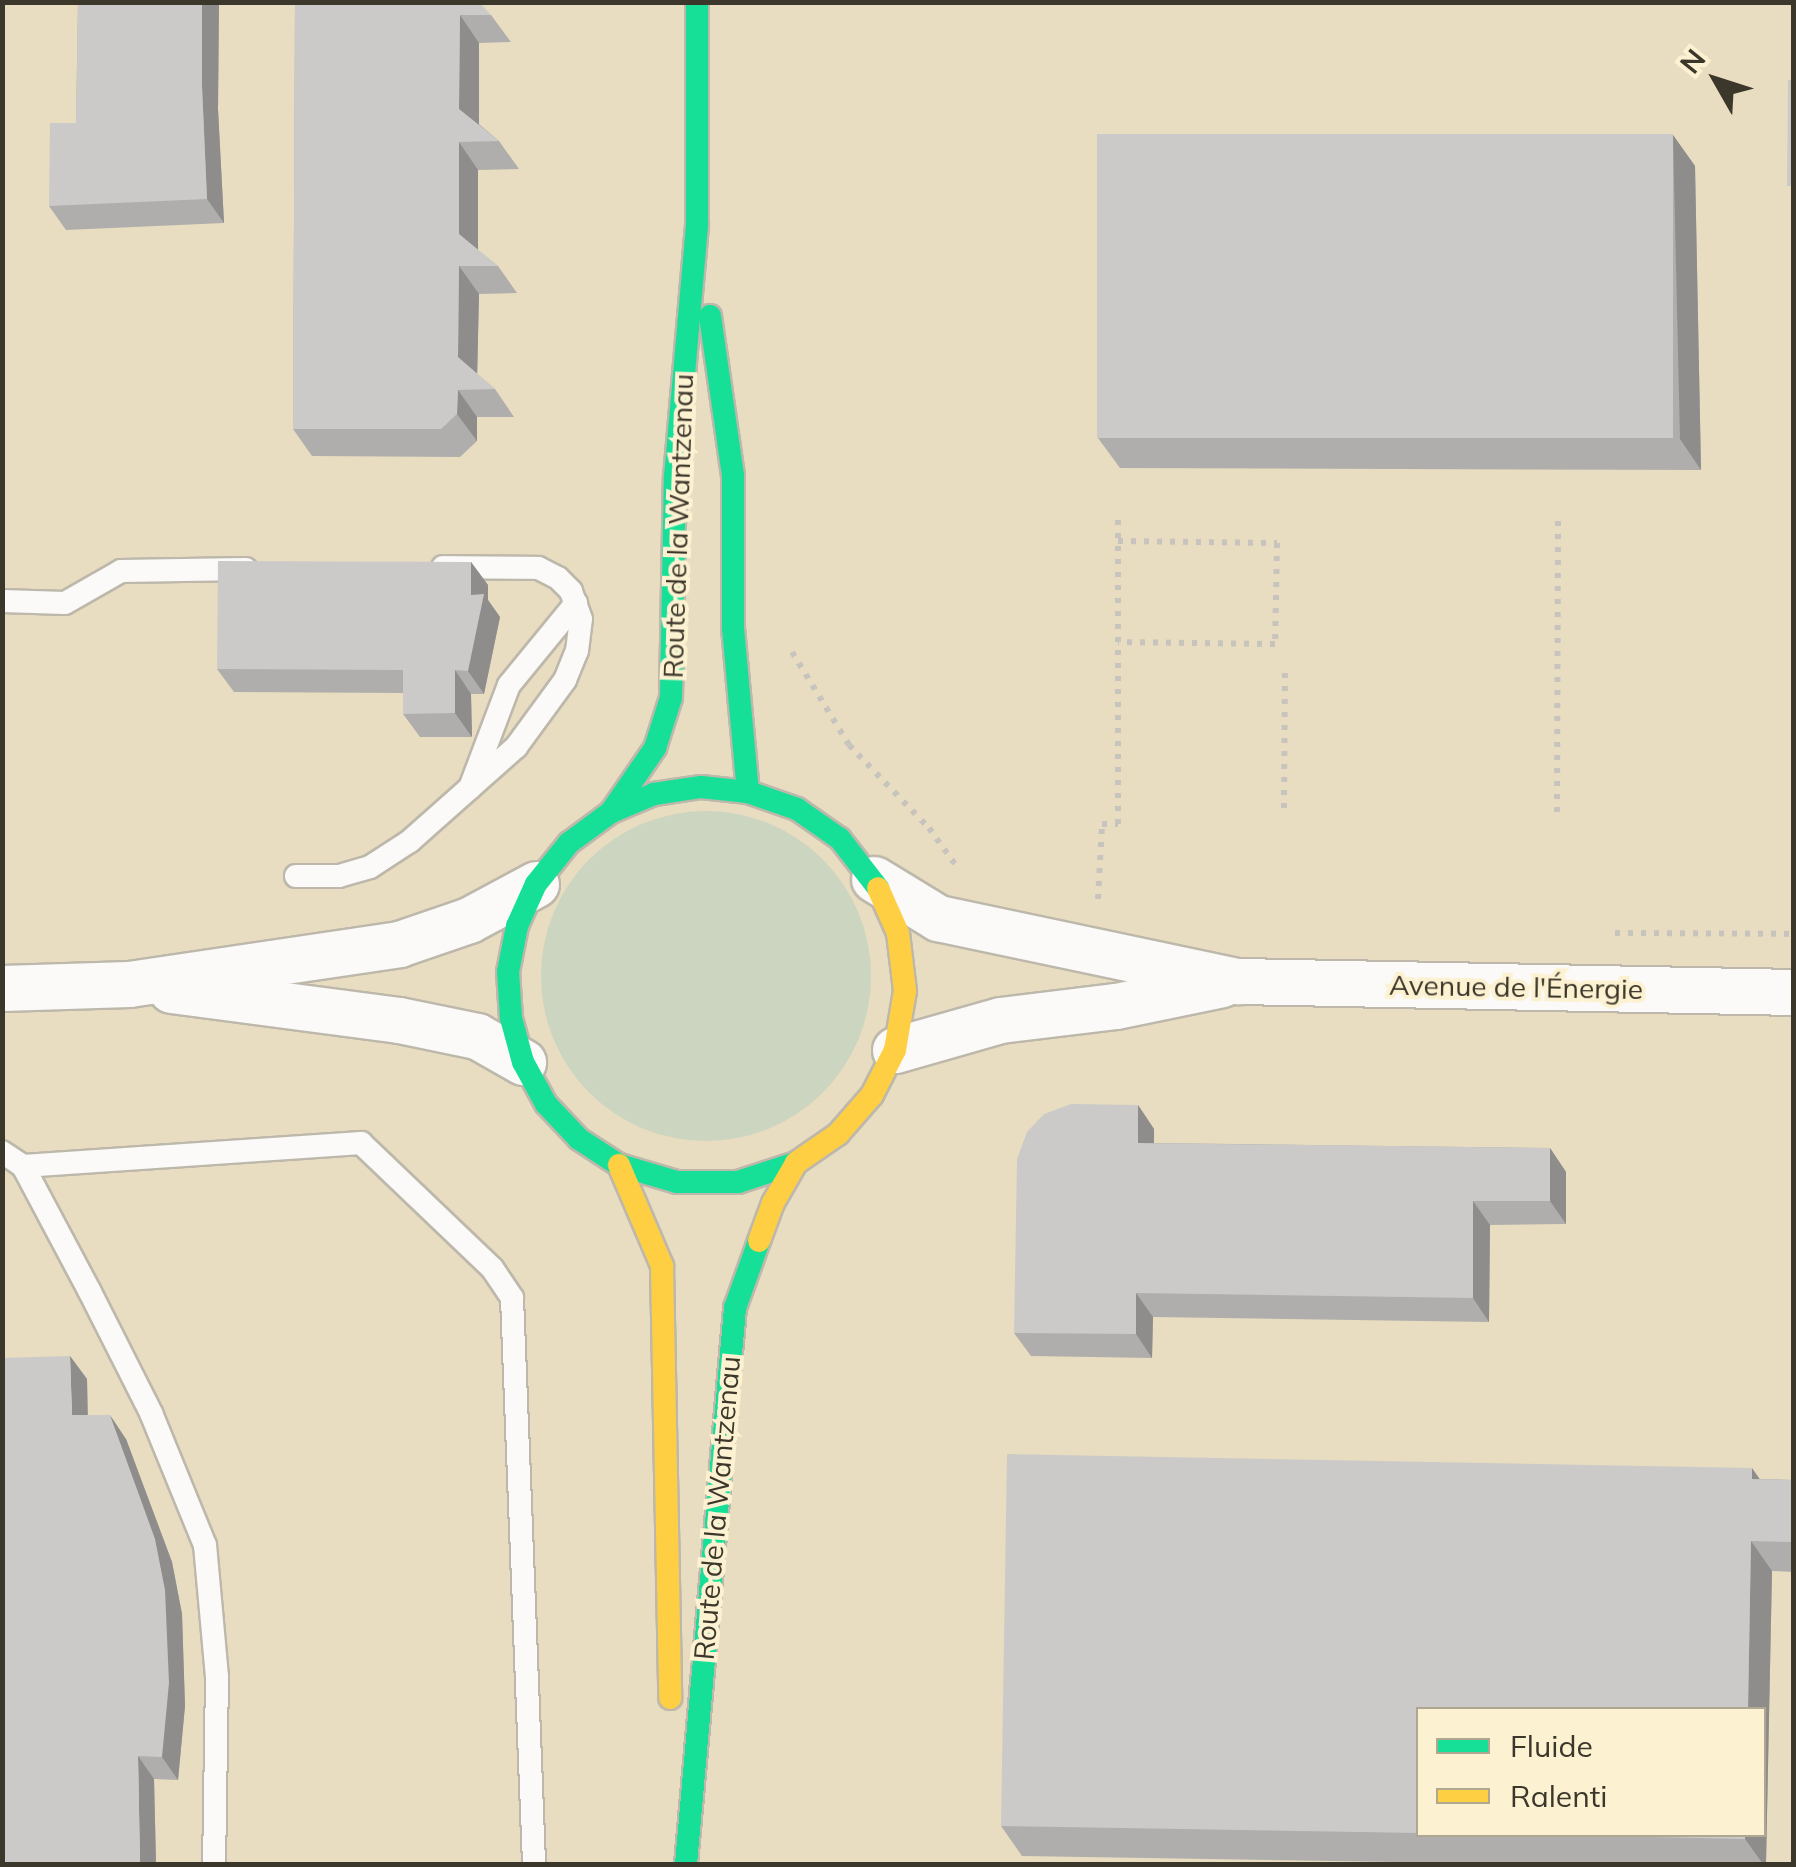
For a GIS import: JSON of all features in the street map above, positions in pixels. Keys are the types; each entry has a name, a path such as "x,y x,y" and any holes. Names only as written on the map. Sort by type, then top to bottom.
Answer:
{"main road":[{"name":"Route de la Wantzenau","path":"611,812 655,748 670,698 675,477 697,224 697,2"},
{"name":"Route de la Wantzenau","path":"697,224 733,475 733,628 748,792"},
{"path":"701,787 748,792 812,819 840,839 874,878 898,933 905,991 895,1050 860,1108 838,1134 796,1163 738,1182 677,1182 619,1165 579,1139 546,1104 523,1062 510,1018 508,972 517,926 536,884 569,843 611,812 654,794 701,787"},
{"name":"Route de la Wantzenau","path":"684,1864 734,1308 773,1203 796,1163"},
{"name":"Route de la Wantzenau","path":"619,1165 662,1266 670,1692 684,1864"}],"street":[{"name":"Avenue de l'Énergie","path":"874,878 938,918 1238,981 1794,992"},
{"path":"2,988 130,984 399,944 468,920 536,884"},
{"name":"Avenue de l'Énergie","path":"895,1050 1000,1020 1116,1006 1238,981"},
{"path":"130,984 399,1020 477,1036 523,1062"}],"lane":[{"path":"296,876 339,876 370,867 410,841 516,747 565,680 577,651 580,619 576,603 558,578 538,568 412,567"},
{"path":"2,601 66,603 121,571 276,569"},
{"path":"468,791 508,685 576,603"},
{"path":"23,1166 360,1142 492,1268 512,1298 534,1864"},
{"path":"2,1152 23,1166 151,1413 205,1545 217,1677 214,1864"}],"path":[{"path":"1557,812 1558,514"},
{"path":"1098,900 1102,824 1118,824 1118,519"},
{"path":"1118,541 1276,543 1274,644 1118,642"},
{"path":"733,628 786,642 849,745 929,828 962,873"},
{"path":"1284,669 1284,808"}],"shaded area":[{"path":"3,3 1793,3 1793,1864 3,1864"}],"green space":[{"path":"706,811 769,824 797,839 822,860 843,885 858,913 871,976 858,1039 843,1067 822,1092 797,1113 769,1128 706,1141 643,1128 615,1113 590,1092 569,1067 554,1039 541,976 554,913 569,885 590,860 615,839 643,824"}],"building":[{"path":"78,2 202,2 207,199 49,206 50,123 76,123"},
{"path":"295,2 479,2 491,15 460,15 459,109 499,141 459,142 459,234 498,266 459,266 458,357 495,389 458,390 457,414 441,429 293,429"},
{"path":"1788,80 1794,80 1794,186 1787,186"},
{"path":"1097,134 1673,134 1673,438 1097,438"},
{"path":"218,561 471,562 471,595 484,594 468,671 455,670 455,713 403,714 403,670 217,669"},
{"path":"1071,1104 1138,1105 1138,1143 1550,1148 1550,1201 1473,1201 1473,1298 1136,1293 1136,1334 1014,1333 1017,1159 1027,1132 1044,1114"},
{"path":"70,1356 72,1415 110,1415 155,1539 165,1590 169,1683 162,1757 138,1756 140,1864 2,1864 2,1358"},
{"path":"1007,1454 1752,1468 1752,1479 1794,1480 1794,1542 1751,1541 1748,1707 1416,1707 1416,1833 1001,1826"},
{"path":"1652,1837 1745,1837 1745,1839"}],"traffic: fast":[{"path":"611,812 655,748 671,698 675,477 697,224 697,2"},
{"path":"710,316 733,475 733,628 748,792"},
{"path":"796,1163 738,1182 677,1182 619,1165 579,1139 546,1104 523,1062 511,1018 508,972 517,926 536,884 569,843 611,812 654,794 701,787 748,792 797,809 840,839 878,888"},
{"path":"686,1864 735,1308 759,1241"}],"traffic: slow":[{"path":"759,1241 773,1203 796,1163 838,1134 872,1095 895,1050 905,991 898,933 878,888"},
{"path":"619,1165 662,1266 670,1698"}]}
